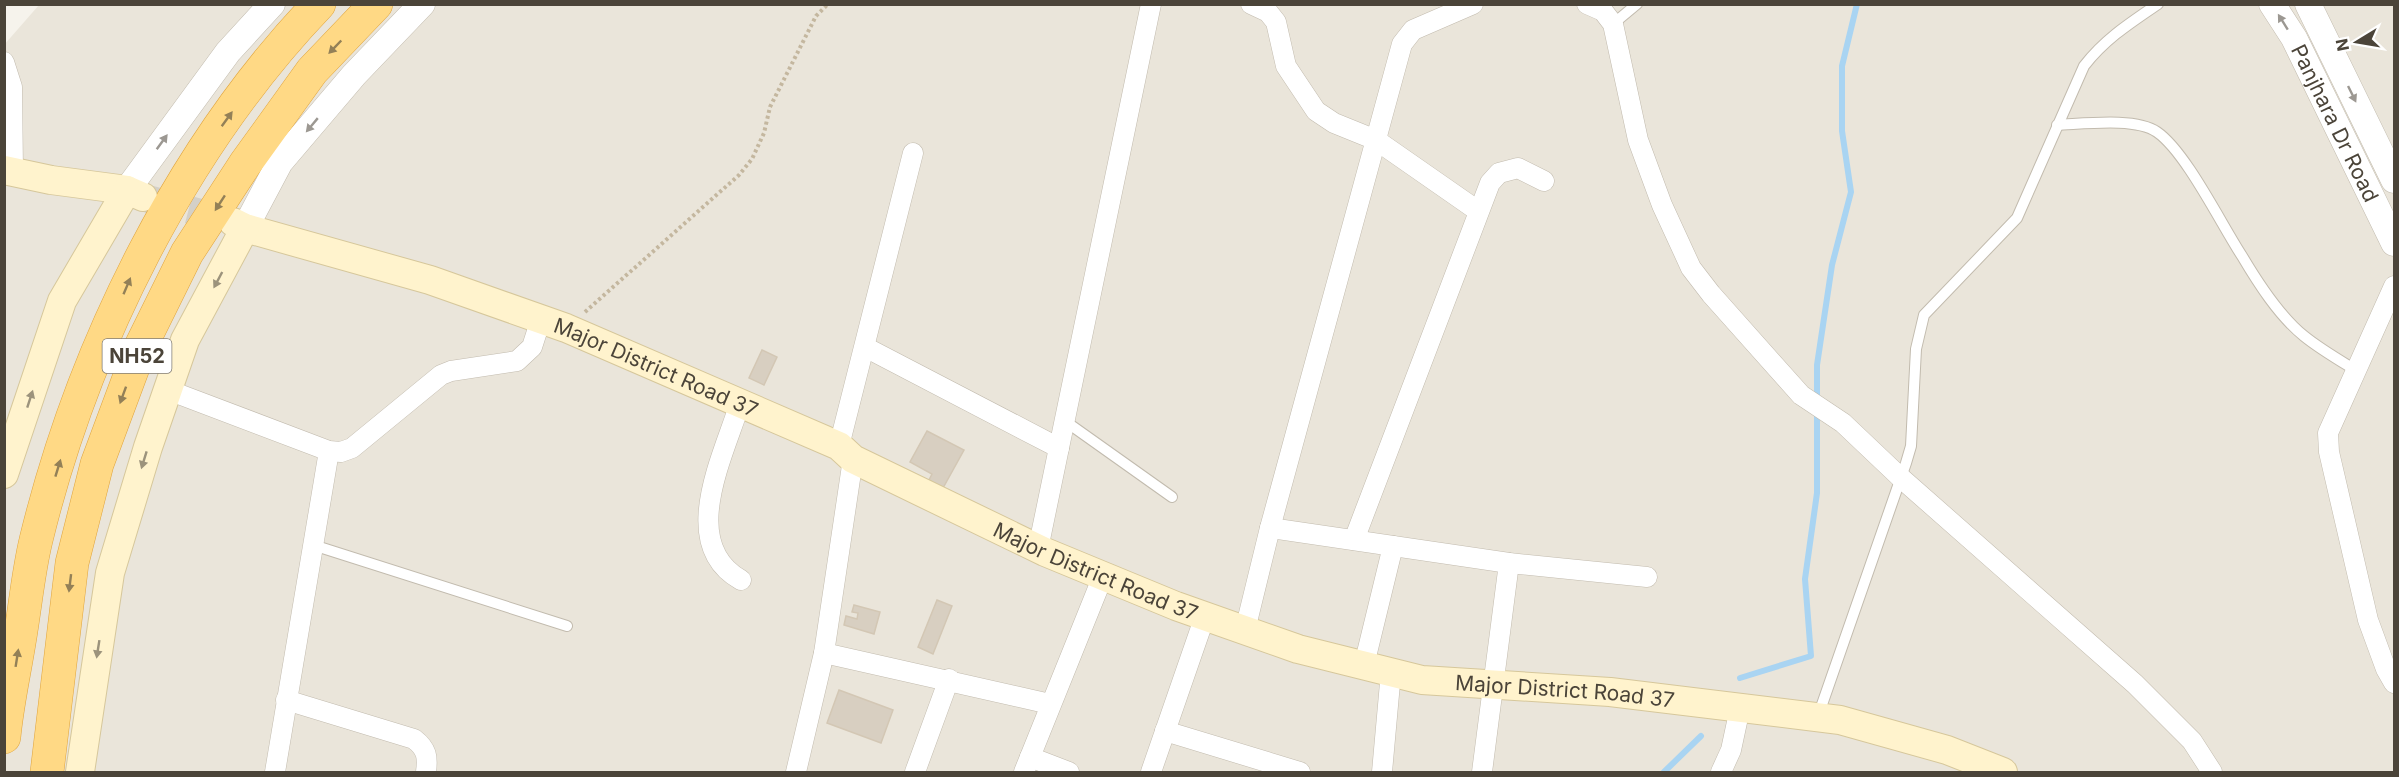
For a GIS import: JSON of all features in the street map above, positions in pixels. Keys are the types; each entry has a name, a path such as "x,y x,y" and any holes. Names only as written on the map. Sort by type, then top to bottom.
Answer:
{"highway":[{"name":"NH52","path":"4,737 36,540 75,410 135,268 199,157 283,41 319,4"},
{"name":"NH52","path":"47,772 72,563 97,464 141,346 187,254 245,164 312,71 376,4"}],"main road":[{"path":"4,474 62,301 136,194 9,171"},
{"path":"80,772 110,573 186,340 239,225"},
{"name":"Major District Road 37","path":"239,225 430,280 554,323 740,403 846,452 1038,549 1205,616 1298,649 1422,680 1610,692 1840,720 1947,750 2003,772"}],"street":[{"path":"136,194 228,52 272,4"},
{"path":"239,225 280,162 354,75 422,4"},
{"path":"1038,549 1151,4"},
{"path":"1251,4 1268,12 1276,22 1286,66 1316,111 1334,123 1376,140 1478,211"},
{"path":"1245,630 1270,528 1402,44 1413,30 1473,4"},
{"path":"1587,4 1603,11 1613,24 1638,140 1662,205 1691,268 1710,294 1791,385 1843,423 1901,478 2135,684 2192,741 2212,772"},
{"name":"Panjhara Dr Road","path":"2272,4 2294,39 2394,243"},
{"name":"Panjhara Dr Road","path":"2308,4 2394,180"},
{"path":"4,62 12,87 9,171"},
{"path":"796,772 824,652 846,452 865,347 913,153"},
{"path":"1354,540 1490,183 1499,173 1518,168 1544,182"},
{"path":"2394,286 2328,432 2329,452 2368,620 2394,684"},
{"path":"168,390 329,451 352,448 441,375 451,371 517,361 554,323"},
{"path":"865,347 1059,448"},
{"path":"740,403 707,510 708,536 719,560 733,576 741,580"},
{"path":"275,772 329,451"},
{"path":"1270,528 1509,562 1647,577"},
{"path":"1382,772 1378,669 1393,546"},
{"path":"1482,772 1509,562"},
{"path":"1069,772 1027,765 1103,576"},
{"path":"1151,772 1205,616"},
{"path":"824,652 950,679 1050,704"},
{"path":"915,772 950,679"},
{"path":"286,700 414,739 423,746 428,757 426,772"},
{"path":"1720,772 1731,750 1740,708"},
{"path":"1165,731 1300,772"}],"lane":[{"path":"1613,24 1637,4"},
{"path":"1817,717 1911,446 1916,349 1924,315 2017,218 2084,66 2100,46 2158,4"},
{"path":"2057,125 2106,123 2141,126 2156,130 2175,148 2243,259 2278,308 2302,335 2357,371"},
{"path":"1065,421 1172,497"},
{"path":"313,544 567,626"}],"path":[{"path":"554,323 739,175 752,159 764,133 770,107 816,16 828,4"}],"shaded area":[{"path":"39,5 2394,5 2394,772 5,772 4,45"}],"building":[{"path":"762,350 777,357 764,385 749,378"},
{"path":"927,431 964,450 943,488 929,480 932,474 910,462"},
{"path":"937,600 952,606 933,654 918,647"},
{"path":"854,605 880,612 874,634 844,625 846,616 857,619 858,613 852,612"},
{"path":"839,690 893,710 881,743 827,723"}],"waterway":[{"path":"1817,401 1817,365 1832,265 1851,192 1842,131 1842,66 1857,4"},
{"path":"1740,678 1811,656 1805,579 1817,493 1817,411"},
{"path":"1664,772 1701,736"}],"tunnel":[{"path":"148,199 231,221"}]}
